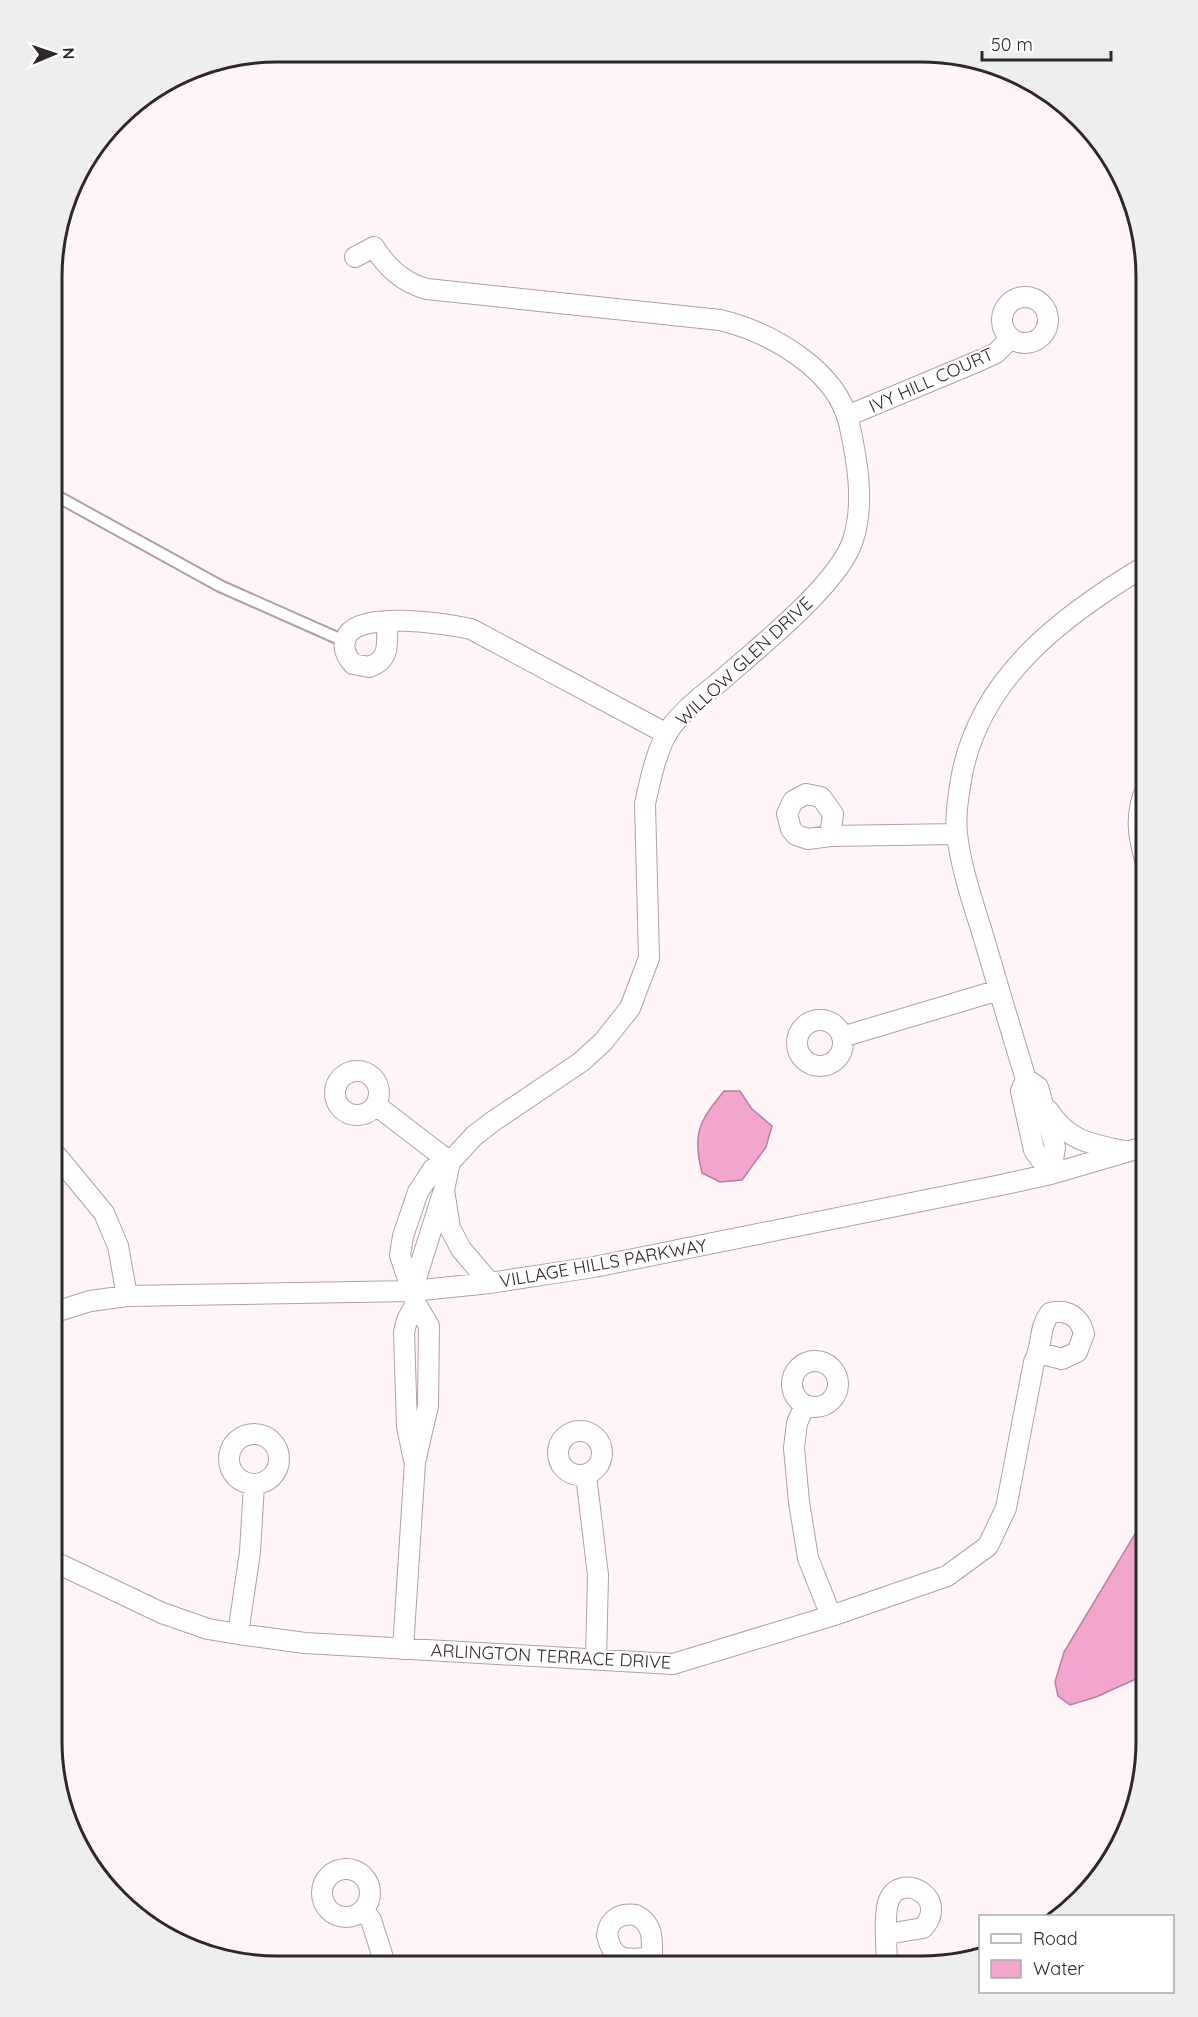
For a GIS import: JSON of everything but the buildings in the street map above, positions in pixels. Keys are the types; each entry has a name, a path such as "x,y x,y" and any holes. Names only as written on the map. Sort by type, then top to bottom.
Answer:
{"street":[{"name":"WILLOW GLEN DRIVE","path":"355,257 374,247 381,258 409,284 427,289 720,320 747,327 769,337 809,365 840,400 847,416 858,476 858,516 853,541 841,562 799,612 691,706 667,734 650,782 645,804 649,958 630,1008 603,1042 581,1062 474,1136 450,1162 434,1169 418,1192 403,1236 401,1264 414,1298 429,1326 428,1395 426,1423 415,1462 403,1649"},
{"name":"IVY HILL COURT","path":"847,416 996,353 1011,338"},
{"path":"1051,1174 1055,1147 1042,1099 1038,1087 1026,1079 973,903 957,834 958,796 966,754 990,699 1022,659 1046,636 1098,594 1136,572"},
{"path":"387,622 387,652 378,664 360,667 353,664 348,658 344,641 352,628 387,622 439,622 484,634 667,734"},
{"path":"823,837 957,834"},
{"path":"842,1037 999,990"},
{"path":"1026,1079 1021,1091 1034,1150 1051,1174"},
{"path":"1042,1099 1059,1127 1079,1140 1127,1152"},
{"path":"377,1106 450,1162 414,1298"},
{"name":"VILLAGE HILLS PARKWAY","path":"62,1310 90,1301 127,1296 414,1298 490,1283 606,1265 1051,1174 1136,1149"},
{"path":"62,1162 104,1213 118,1246 127,1296"},
{"path":"444,1190 450,1228 461,1249 490,1283"},
{"name":"ARLINGTON TERRACE DRIVE","path":"62,1565 162,1613 208,1629 238,1634 305,1644 673,1664 831,1616 947,1576 988,1546 1006,1508 1034,1362 1039,1353"},
{"path":"806,1405 796,1431 796,1475 808,1558 831,1616"},
{"path":"586,1475 598,1575 596,1660"},
{"path":"238,1634 250,1552 254,1485"},
{"path":"887,1934 923,1928 928,1922 932,1908 926,1894 908,1887 894,1894 887,1909 887,1934 887,1956"},
{"path":"363,1910 371,1920 382,1956"},
{"path":"620,1956 612,1950 607,1935 608,1927 613,1920 628,1914 643,1919 652,1932 652,1956"}],"lane":[{"path":"62,499 220,586 344,641"}],"water":[{"path":"724,1091 740,1091 751,1108 772,1126 766,1147 742,1180 720,1182 702,1173 698,1138 703,1120"},
{"path":"1136,1532 1136,1679 1096,1697 1070,1705 1058,1696 1055,1682 1064,1652"}]}
